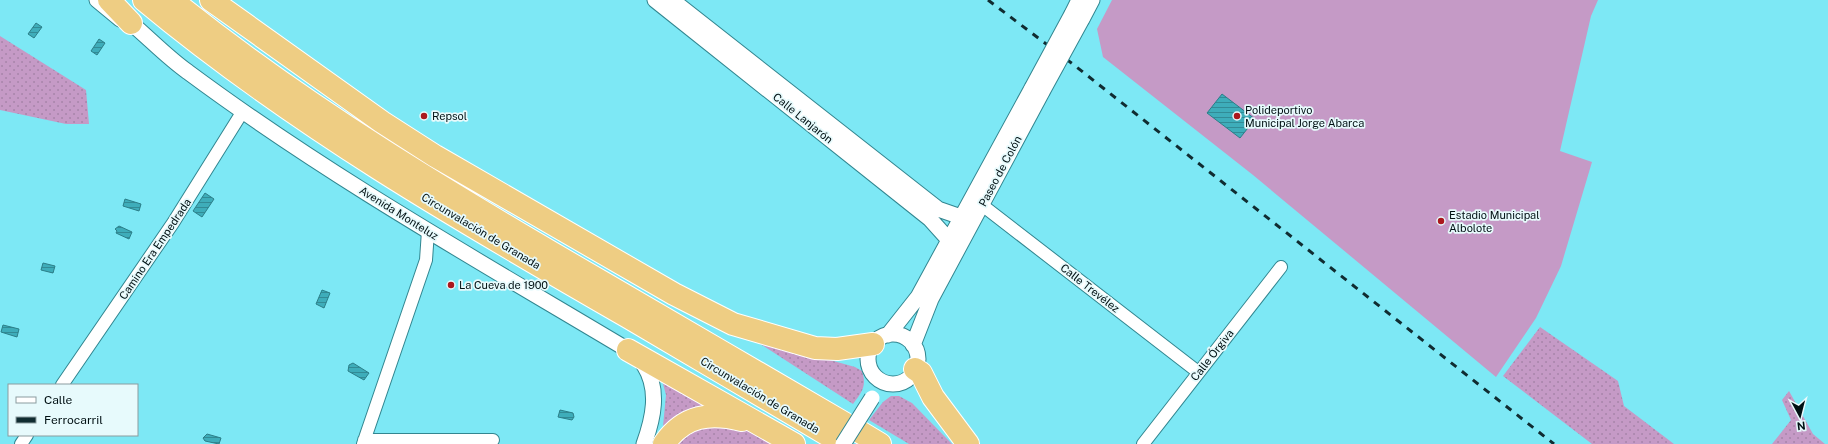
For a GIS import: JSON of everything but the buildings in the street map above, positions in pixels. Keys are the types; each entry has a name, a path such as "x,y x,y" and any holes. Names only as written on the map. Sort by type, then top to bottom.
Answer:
{"highway":[{"path":"109,0 131,22"},
{"name":"Circunvalación de Granada","path":"144,0 194,41 254,85 405,185 498,243 845,434 880,444"},
{"name":"Circunvalación de Granada","path":"172,0 252,63 317,108 420,174 845,434"},
{"path":"211,0 382,122 435,156 674,294 733,324 815,348 837,349 881,340"},
{"path":"628,350 794,444"},
{"path":"915,369 921,374 933,397 968,444"},
{"path":"664,444 675,429 689,421 705,416 731,417 753,422"}],"street":[{"name":"Avenida Monteluz","path":"97,0 120,19 131,22 187,72 302,153 428,231 628,350 644,364 651,379 654,395 652,420 644,444"},
{"name":"Calle Lanjarón","path":"655,0 930,218 948,239"},
{"name":"Calle Lanjarón","path":"672,0 938,209 961,217"},
{"name":"Paseo de Colón","path":"1077,16 1079,0"},
{"name":"Paseo de Colón","path":"881,340 918,297 948,239 1037,90 1077,16 1092,0"},
{"name":"Paseo de Colón","path":"913,345 931,299 982,204 1037,90"},
{"name":"Camino Era Empedrada","path":"63,384 174,223 243,111"},
{"name":"Calle Trevélez","path":"982,204 1198,372"},
{"path":"428,231 426,260 364,442 493,440"},
{"name":"Calle Órgiva","path":"1143,444 1281,267"},
{"path":"902,336 913,345 917,361 911,376 904,381 888,384 880,381 873,375 868,360 881,340 902,336"},
{"path":"845,434 872,398 880,381"}],"shaded area":[{"name":"Estadio Municipal Albolote","path":"1112,0 1598,0 1591,16 1560,151 1592,162 1561,266 1536,318 1496,377 1253,175 1103,57 1097,29"},
{"path":"0,36 86,90 89,124 66,124 0,110"},
{"path":"1540,327 1618,381 1624,406 1674,444 1592,444 1503,376"},
{"path":"751,338 855,367 862,371 864,381 863,389 853,404"},
{"path":"662,380 708,405 684,412 663,426 666,395"},
{"path":"1789,391 1813,434 1825,444 1772,444 1791,420 1782,400"},
{"path":"891,396 899,396 912,403 952,444 909,444 869,420 883,402"},
{"path":"726,425 756,431 778,444 676,444 690,430"}],"water":[{"path":"36,23 42,27 34,38 28,34"},
{"path":"99,39 105,43 97,55 91,51"},
{"path":"1222,94 1255,119 1240,138 1207,113"},
{"path":"205,193 214,199 202,217 193,211"},
{"path":"125,199 141,204 139,211 123,206"},
{"path":"119,226 132,232 129,239 116,233 117,231 115,229"},
{"path":"43,263 55,266 53,273 41,270"},
{"path":"322,290 330,293 324,308 316,304"},
{"path":"3,325 19,329 17,337 1,332"},
{"path":"353,363 369,373 364,380 348,371 349,365"},
{"path":"560,410 573,413 574,417 572,420 558,417"},
{"path":"207,434 221,438 219,444 205,441 203,438"}],"railway":[{"path":"988,0 1074,65 1554,444"}],"place":[{"name":"Repsol","path":"424,116"},
{"name":"Polideportivo Municipal Jorge Abarca","path":"1237,116"},
{"name":"Estadio Municipal Albolote","path":"1441,221"},
{"name":"La Cueva de 1900","path":"451,285"}]}
